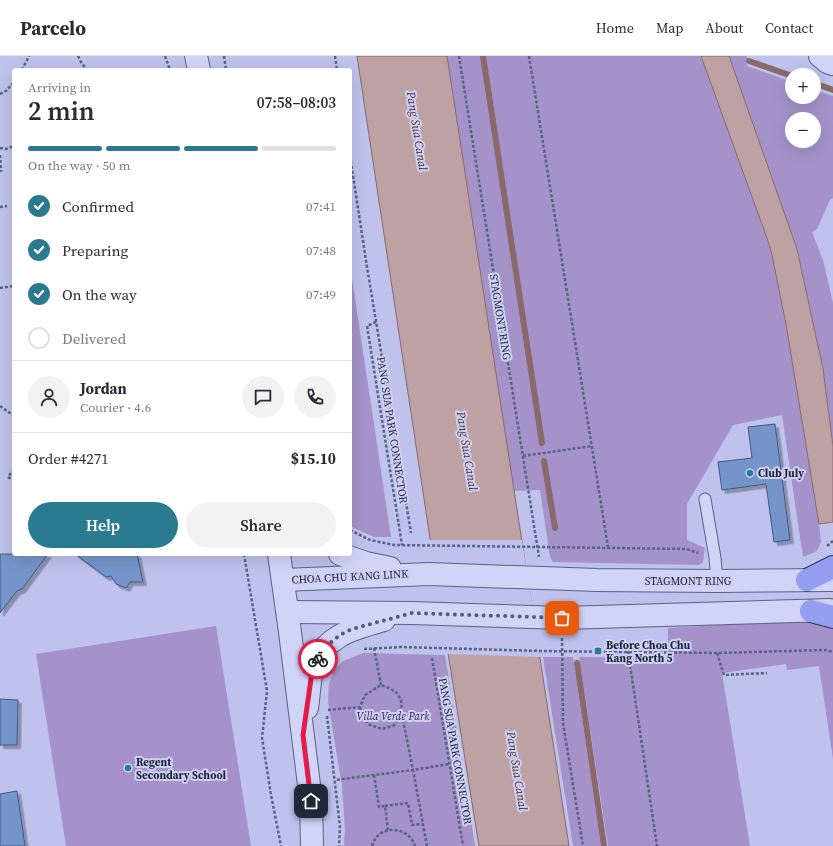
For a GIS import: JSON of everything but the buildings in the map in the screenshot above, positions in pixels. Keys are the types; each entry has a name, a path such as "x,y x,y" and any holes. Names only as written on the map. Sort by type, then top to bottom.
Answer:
{"main road":[{"path":"807,580 828,559"},
{"path":"811,611 833,617"}],"street":[{"path":"196,56 199,68"},
{"path":"820,56 827,62 833,64"},
{"path":"279,556 283,580"},
{"path":"346,556 366,563 423,574"},
{"name":"CHOA CHU KANG LINK","path":"303,735 283,580 423,574 536,577"},
{"name":"STAGMONT RING","path":"536,577 716,581 833,580"},
{"path":"288,612 412,613 562,618 833,610"},
{"path":"312,846 311,801 303,735 312,672 318,657 329,644 340,635 352,629 412,613"}],"lane":[{"path":"705,499 715,558 716,581"}],"path":[{"path":"23,68 28,56"},
{"path":"78,56 86,68"},
{"path":"165,56 169,68"},
{"path":"224,56 226,68"},
{"path":"335,56 337,68"},
{"name":"STAGMONT RING","path":"459,56 537,547 536,577"},
{"path":"529,56 608,547"},
{"path":"0,94 6,91 12,84"},
{"path":"0,148 6,149 12,147"},
{"path":"0,156 1,172"},
{"name":"PANG SUA PARK CONNECTOR","path":"352,169 411,533"},
{"path":"0,207 7,206"},
{"path":"0,288 12,286"},
{"name":"PANG SUA PARK CONNECTOR","path":"376,322 367,326 402,546"},
{"path":"0,406 12,415"},
{"path":"523,456 592,446"},
{"path":"12,472 8,477 12,480"},
{"path":"352,531 370,540 402,546 526,546 686,549 715,558"},
{"path":"828,559 833,541"},
{"path":"244,556 267,691 262,738 281,846"},
{"path":"562,618 563,723 583,846"},
{"path":"374,648 381,686"},
{"path":"361,650 374,648 440,648 716,653 826,650 833,652"},
{"path":"628,651 657,846"},
{"path":"716,653 724,675 767,673"},
{"name":"PANG SUA PARK CONNECTOR","path":"432,658 463,846"},
{"path":"402,715 393,726 382,729 370,726 362,717 360,707 365,695 381,686 389,688 397,693 401,700 402,715 426,846"},
{"path":"339,846 340,827 326,710 360,707"},
{"path":"335,780 449,764"},
{"path":"374,775 379,807 408,803 412,825 423,824"},
{"path":"385,806 388,830"},
{"path":"372,846 379,835 388,830 398,830 407,833 413,840 415,846"}],"green space":[{"path":"447,56 701,56 772,255 786,324 819,524 821,542 817,551 803,557 782,415 733,425 687,504 687,540 705,548 703,562 699,565 553,562 550,557 540,490 513,491"},
{"path":"729,56 747,56 747,66 785,80 785,104 821,104 821,92 833,96 833,198 830,200 817,229 812,232 823,260 833,303 833,446 823,369 797,249"},
{"path":"352,279 391,537 374,537 352,527"},
{"path":"808,620 833,626 833,759 819,666 787,670 786,664 722,673 750,846 608,846 579,657 668,658 668,628"},
{"name":"Regent Secondary School","path":"216,626 251,846 66,846 36,654"},
{"name":"Villa Verde Park","path":"363,653 445,655 475,846 344,846 345,829 342,786 328,702 329,683 334,671 343,661"},
{"path":"543,657 573,657 601,846 573,846"}],"water":[{"name":"Pang Sua Canal","path":"357,56 447,56 569,846 479,846 438,591"},
{"path":"701,56 729,56 797,249 823,369 833,446 833,522 819,524 786,324 772,255"}],"pier":[{"path":"428,540 522,540 541,657 446,654"}],"waterway":[{"path":"483,56 542,443"},
{"path":"749,61 785,74"},
{"path":"821,86 833,90"},
{"path":"544,461 555,528"},
{"path":"577,663 604,846"}],"way so far":[{"path":"318,659 329,644 340,635 352,629 412,613 562,618"}],"place":[{"name":"Club July","path":"750,473"},
{"name":"Before Choa Chu Kang North 5","path":"598,651"},
{"name":"Regent Secondary School","path":"128,768"}],"route":[{"path":"311,801 303,735 312,672 318,659"}]}
